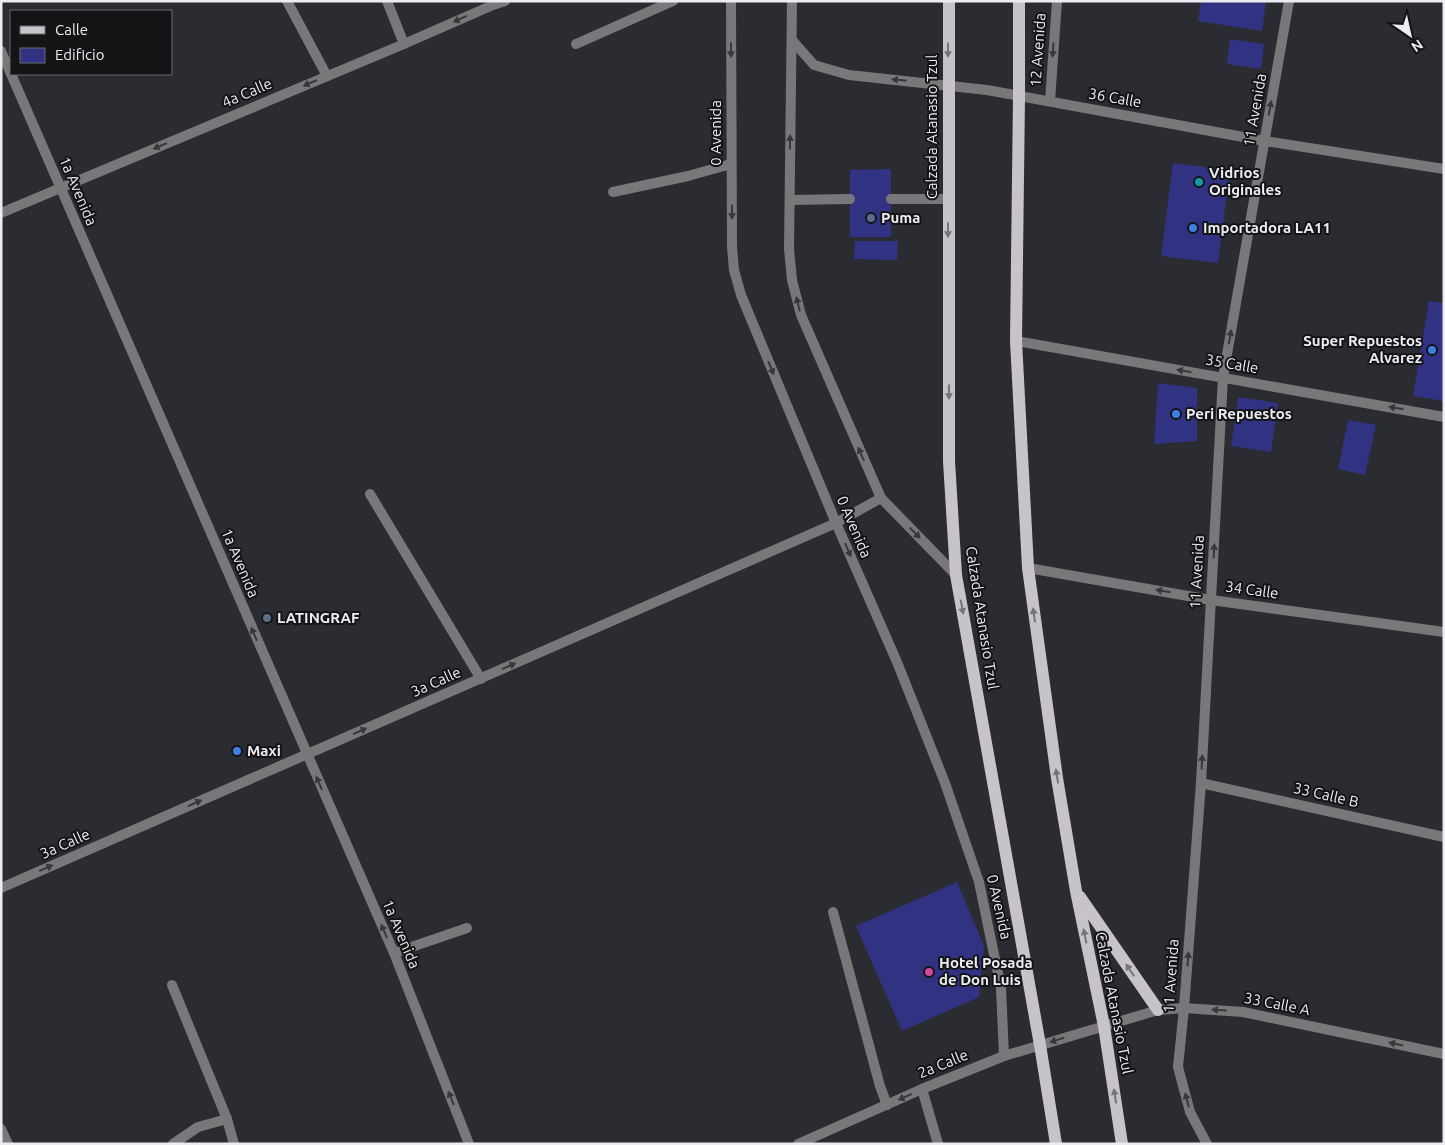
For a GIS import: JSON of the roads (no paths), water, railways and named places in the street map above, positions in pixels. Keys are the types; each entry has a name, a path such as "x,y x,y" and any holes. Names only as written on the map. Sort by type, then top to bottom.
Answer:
{"main road":[{"name":"Calzada Atanasio Tzul","path":"949,1 949,460 956,575 1056,1144"},
{"name":"Calzada Atanasio Tzul","path":"1019,1 1016,341 1028,568 1057,778 1076,891 1104,1026 1122,1144"},
{"path":"1076,891 1158,1010"}],"street":[{"path":"287,1 327,76"},
{"path":"387,1 404,44"},
{"name":"4a Calle","path":"1,213 505,1"},
{"path":"576,44 673,1"},
{"name":"0 Avenida","path":"731,1 731,164 734,270 741,295 836,523 901,671 945,783 979,882 1001,988 1004,1056"},
{"path":"792,1 790,257 792,280 801,315 881,498 956,575"},
{"name":"12 Avenida","path":"1050,101 1057,1"},
{"name":"11 Avenida","path":"1207,1144 1190,1112 1178,1067 1201,783 1223,378 1289,1"},
{"name":"36 Calle","path":"792,40 814,65 849,75 948,85 1019,96 1265,141 1444,169"},
{"name":"1a Avenida","path":"1,51 10,72"},
{"name":"1a Avenida","path":"11,75 394,953 469,1144"},
{"path":"614,192 688,176 731,164"},
{"path":"790,200 850,199"},
{"path":"891,200 948,199"},
{"name":"35 Calle","path":"1016,341 1444,417"},
{"path":"370,494 481,678"},
{"name":"3a Calle","path":"1,888 836,523 881,498"},
{"name":"34 Calle","path":"1028,568 1211,600 1444,632"},
{"name":"33 Calle B","path":"1201,783 1444,837"},
{"path":"832,912 880,1086 887,1105"},
{"path":"394,953 467,928"},
{"path":"172,986 227,1119 234,1144"},
{"name":"33 Calle A","path":"1104,1026 1158,1010 1184,1008 1243,1012 1444,1054"},
{"name":"2a Calle","path":"798,1144 922,1089 1004,1056 1104,1026"},
{"path":"922,1089 938,1144"},
{"path":"173,1144 198,1127 227,1119"},
{"path":"1,1129 8,1144"}],"place":[{"name":"Vidrios Originales","path":"1199,182"},
{"name":"Puma","path":"871,218"},
{"name":"Importadora LA11","path":"1193,228"},
{"name":"Super Repuestos Alvarez","path":"1432,350"},
{"name":"Peri Repuestos","path":"1176,414"},
{"name":"LATINGRAF","path":"267,618"},
{"name":"Maxi","path":"237,751"},
{"name":"Hotel Posada de Don Luis","path":"929,972"}]}
